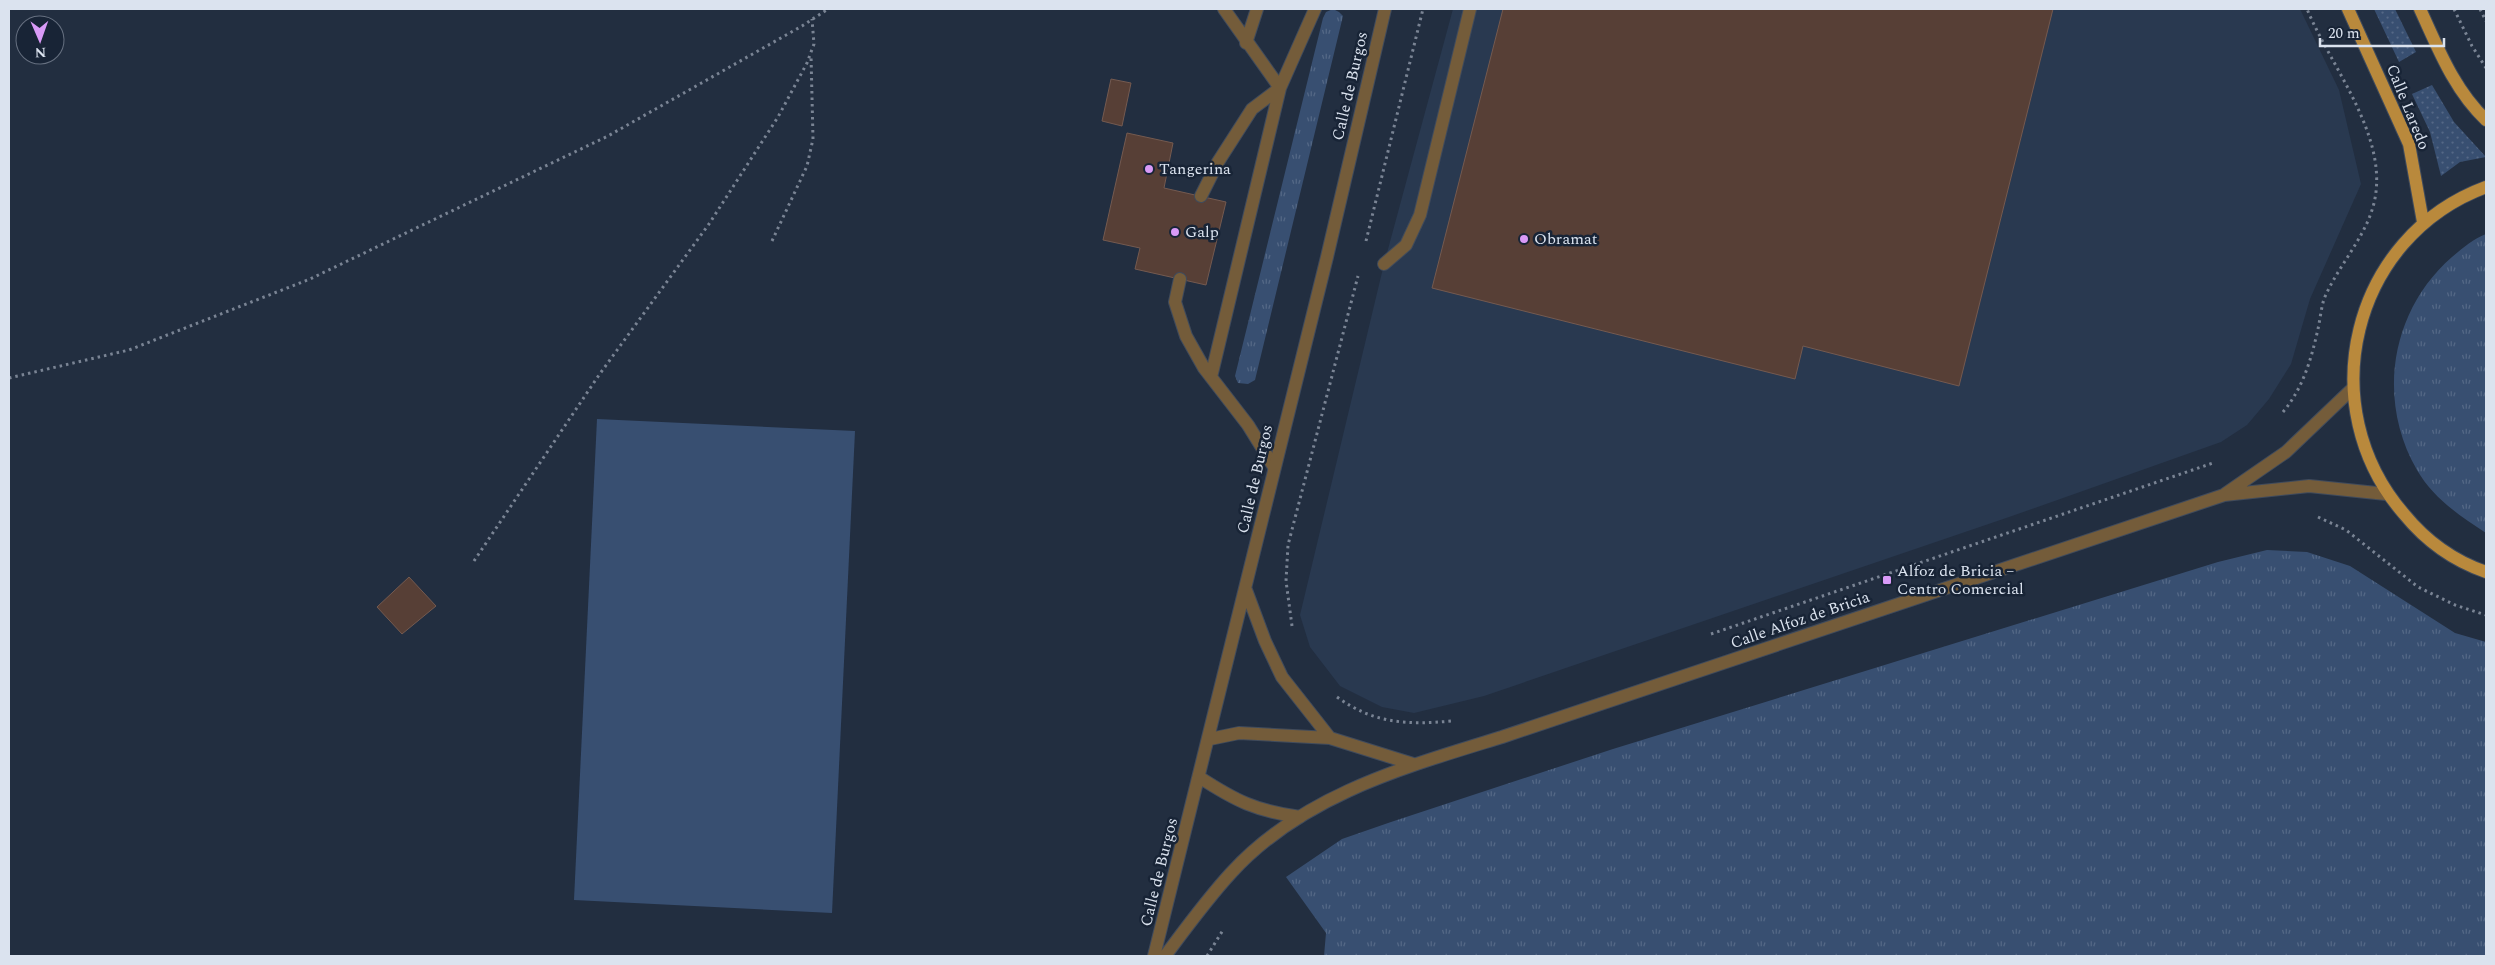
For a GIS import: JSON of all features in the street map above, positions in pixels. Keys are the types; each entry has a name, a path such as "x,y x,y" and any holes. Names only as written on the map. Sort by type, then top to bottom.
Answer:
{"main road":[{"name":"Calle Laredo","path":"2348,9 2409,144 2423,222"},
{"path":"2420,9 2460,90 2471,106 2486,120"},
{"path":"2486,187 2465,195 2423,222 2392,257 2368,298 2355,343 2352,389 2362,444 2386,494 2421,535 2465,565 2486,572"}],"street":[{"path":"1224,9 1246,43 1280,88"},
{"path":"1246,43 1257,9"},
{"path":"1211,377 1280,88 1315,9"},
{"name":"Calle de Burgos","path":"1154,956 1210,739 1274,467 1328,257 1385,9"},
{"path":"1384,264 1406,245 1420,215 1470,9"},
{"path":"1201,196 1218,162 1252,109 1280,88"},
{"path":"1180,279 1175,302 1186,336 1211,377 1248,425 1274,467"},
{"name":"Calle Alfoz de Bricia","path":"2224,494 2286,452 2352,389"},
{"name":"Calle Alfoz de Bricia","path":"1165,956 1231,872 1262,844 1300,817 1336,795 1413,764 1512,734 2224,494 2309,486 2386,494"},
{"path":"1246,590 1265,641 1282,677 1330,738"},
{"path":"1210,739 1239,733 1330,738 1413,764"},
{"path":"1199,777 1231,797 1254,808 1270,813 1300,817"}],"path":[{"path":"9,378 129,350 310,279 608,136 828,9"},
{"path":"2277,419 2294,399 2309,367 2324,300 2371,215 2378,194 2378,170 2366,129 2307,9"},
{"path":"2454,9 2472,46 2486,68"},
{"path":"2480,9 2486,21"},
{"path":"474,561 599,374 709,224 778,117 807,64 814,44 812,19"},
{"path":"772,241 807,166 813,139 811,52"},
{"path":"1707,635 2222,459"},
{"path":"2213,463 2224,494"},
{"path":"2315,516 2346,530 2418,586 2455,604 2486,615"},
{"path":"1288,544 1286,581 1294,632"},
{"path":"1332,694 1352,709 1379,720 1416,724 1459,720"},
{"path":"1207,956 1224,928"}],"shaded area":[{"path":"1453,9 2300,9 2339,90 2361,184 2310,299 2291,364 2269,399 2247,425 2221,442 2012,516 1484,696 1414,713 1382,707 1340,686 1310,647 1300,615 1384,264"}],"green space":[{"path":"1333,9 1343,16 1255,380 1248,384 1238,383 1235,376 1323,18 1326,12"},
{"path":"2374,9 2395,9 2416,52 2399,62"},
{"path":"2432,85 2454,122 2486,157 2460,162 2441,176 2430,132 2412,94"},
{"path":"2486,234 2486,533 2439,498 2423,480 2404,443 2397,414 2394,385 2396,357 2403,329 2415,303 2431,278 2452,257 2472,241"},
{"path":"597,419 855,431 832,913 574,900"},
{"path":"2267,550 2307,552 2350,566 2455,633 2486,642 2486,956 1324,956 1326,933 1286,877 1342,839 1391,822 1613,749 2218,562"}],"building":[{"name":"Obramat","path":"1503,9 2053,9 1959,386 1803,346 1795,379 1432,288"},
{"path":"1111,79 1131,83 1122,126 1102,121"},
{"path":"1127,133 1173,143 1164,188 1226,202 1206,285 1135,269 1140,248 1103,240"},
{"path":"409,577 436,606 402,634 377,607"}],"place":[{"name":"Tangerina","path":"1149,169"},
{"name":"Galp","path":"1175,232"},
{"name":"Obramat","path":"1524,239"},
{"name":"Alfoz de Bricia – Centro Comercial","path":"1887,580"}]}
